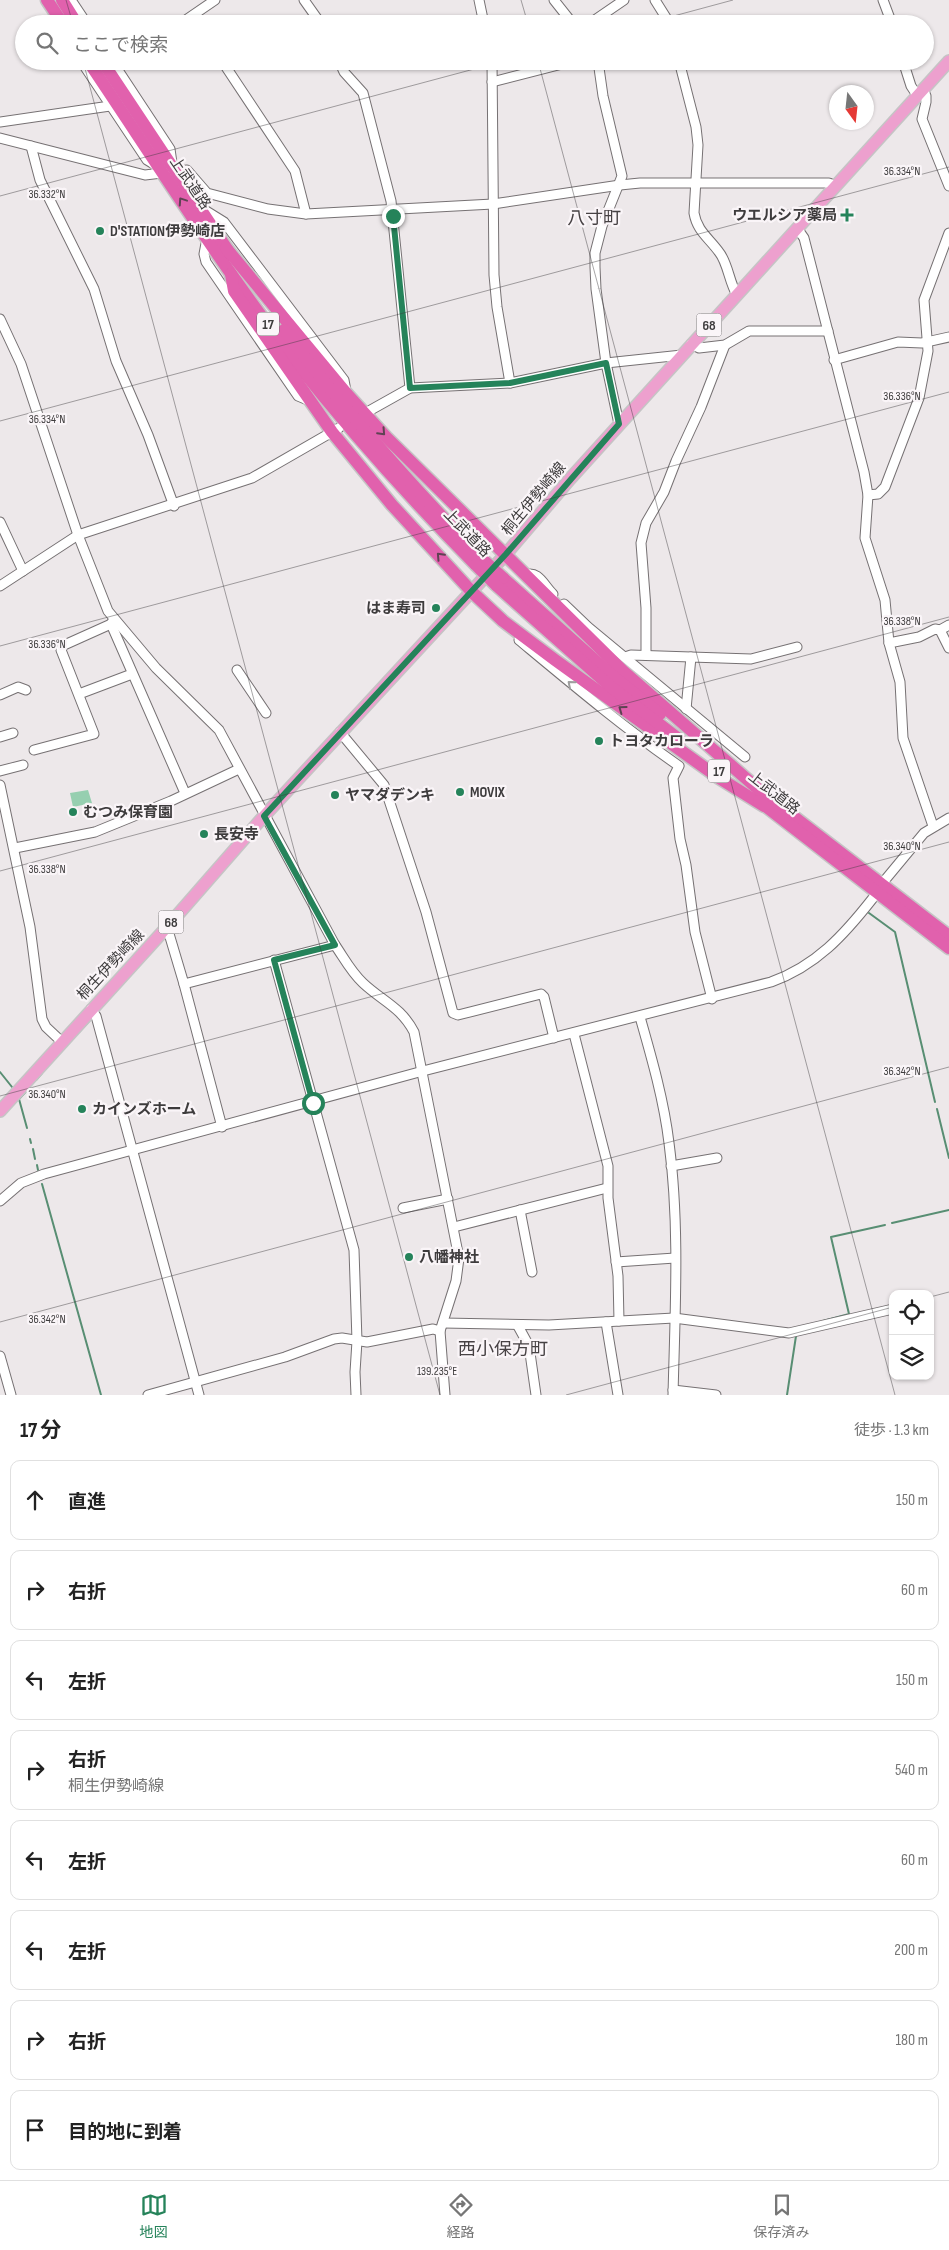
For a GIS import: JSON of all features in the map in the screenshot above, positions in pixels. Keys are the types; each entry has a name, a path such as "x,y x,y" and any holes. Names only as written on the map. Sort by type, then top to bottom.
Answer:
{"highway":[{"path":"47,0 57,15"},
{"path":"62,0 71,15"},
{"name":"上武道路","path":"95,70 167,168 200,208 250,284 296,346 357,423 479,562"},
{"name":"上武道路","path":"117,73 167,168 207,238 294,359 351,430 412,499 611,687 949,936"},
{"path":"226,248 347,394 362,415 506,554 623,671 765,800"},
{"path":"232,274 234,291 311,401 336,430 392,505 472,592 503,621 656,734 719,778 765,800"},
{"name":"上武道路","path":"765,800 949,948"}],"main road":[{"name":"桐生伊勢崎線","path":"0,1111 340,732 472,592 619,424 949,61"}],"street":[{"path":"40,0 50,15"},
{"path":"71,0 81,15"},
{"path":"193,15 215,0"},
{"path":"304,0 314,15"},
{"path":"479,0 482,15"},
{"path":"554,0 566,15"},
{"path":"602,15 624,0"},
{"path":"655,0 664,15"},
{"path":"883,0 889,15"},
{"path":"87,70 146,160 167,168 187,170 207,193 268,209 306,214 493,204 620,184 779,182 830,183 836,186"},
{"path":"228,70 295,171 306,214"},
{"path":"343,70 363,93 392,208 410,388"},
{"path":"492,70 494,275 497,307 510,383"},
{"path":"492,82 539,70"},
{"path":"599,70 603,96 622,176 602,226 596,253 596,289 606,363 619,424"},
{"path":"681,70 696,127 698,145 695,222 700,232 720,252 737,295"},
{"path":"907,70 911,86 926,96 922,119 948,176 949,186"},
{"path":"0,122 110,106"},
{"path":"0,138 145,174 167,168"},
{"path":"31,146 40,180 94,289 116,361 148,435 174,506"},
{"path":"200,208 224,222 344,380 347,394"},
{"path":"797,228 804,238 864,472 868,495 865,538 885,600 889,643 902,688 902,738 933,826"},
{"path":"868,495 878,494 884,489 913,414 928,351 925,293 949,233"},
{"path":"207,238 204,254 206,262 298,396 311,401"},
{"path":"0,319 21,364 78,535 103,602 113,622 132,674 185,793"},
{"path":"691,344 699,348 725,346 749,331 828,331"},
{"path":"834,360 898,342 927,342 949,337"},
{"path":"646,655 646,608 641,543 646,523 664,492 725,346"},
{"path":"362,415 410,388 510,383 606,363 682,355"},
{"path":"0,586 78,535 174,506 252,478 336,430"},
{"path":"0,522 23,571"},
{"path":"525,575 537,575 547,589 563,604 745,757"},
{"path":"503,621 510,633 599,707 642,741 679,766 673,778 680,839 686,865 693,923 712,999"},
{"path":"34,750 94,734 61,650 62,646 113,622"},
{"path":"113,622 218,730 335,945 353,973 364,984 390,1002 411,1025 414,1032 460,1258 456,1282 442,1327 444,1395"},
{"path":"889,643 919,637 949,625"},
{"path":"940,630 949,648"},
{"path":"625,657 646,655 751,659 797,647"},
{"path":"686,709 692,657"},
{"path":"237,670 266,713"},
{"path":"79,694 132,674"},
{"path":"0,695 18,687 26,690"},
{"path":"340,732 384,785 426,912 453,1013 458,1015 543,994 554,1038"},
{"path":"0,737 13,733"},
{"path":"0,771 23,765"},
{"path":"15,848 95,832 171,801 239,769"},
{"path":"0,785 15,848 30,927 42,1019 46,1027 62,1042"},
{"path":"885,880 916,842 933,826 949,818"},
{"path":"0,1201 26,1180 423,1072 712,999 771,982 802,968 823,954 843,935 872,898"},
{"path":"166,927 184,984 222,1127"},
{"path":"184,984 335,945"},
{"path":"274,960 354,1250 357,1341 356,1395"},
{"path":"91,1009 96,1016 199,1395"},
{"path":"640,1017 664,1111 671,1166 675,1258 673,1392 716,1395"},
{"path":"574,1034 608,1166 607,1188 620,1302 619,1321"},
{"path":"671,1166 717,1158"},
{"path":"454,1227 607,1188"},
{"path":"403,1208 448,1198"},
{"path":"520,1210 532,1272"},
{"path":"616,1262 675,1258"},
{"path":"148,1395 285,1357 334,1339 347,1338 367,1342 442,1327 518,1326 674,1318 789,1333 889,1310"},
{"path":"606,1322 618,1395"},
{"path":"518,1326 529,1346 536,1395"},
{"path":"0,1356 11,1395"}],"green space":[{"path":"88,790 92,803 73,807 70,793"}],"waterway":[{"path":"869,913 895,932 935,1102"},
{"path":"79,1032 91,1019"},
{"path":"0,1072 12,1087"},
{"path":"36,1080 42,1073"},
{"path":"27,1128 19,1099 30,1087"},
{"path":"937,1109 949,1158"},
{"path":"30,1139 31,1143"},
{"path":"33,1149 35,1159"},
{"path":"37,1165 38,1170"},
{"path":"42,1184 101,1395"},
{"path":"892,1223 949,1210"},
{"path":"823,1321 849,1314 831,1237 885,1225"},
{"path":"787,1395 796,1336"}],"place":[{"name":"ウエルシア薬局","path":"847,215"},
{"name":"D'STATION伊勢崎店","path":"100,231"},
{"name":"はま寿司","path":"436,608"},
{"name":"トヨタカローラ","path":"599,741"},
{"name":"MOVIX","path":"460,792"},
{"name":"ヤマダデンキ","path":"335,795"},
{"name":"むつみ保育園","path":"73,812"},
{"name":"長安寺","path":"204,834"},
{"name":"カインズホーム","path":"82,1109"},
{"name":"八幡神社","path":"409,1257"}],"district":[{"name":"八寸町","path":"594,218"},
{"name":"西小保方町","path":"503,1349"}],"route":[{"path":"313,1103 274,960 335,945 264,816 472,592 619,424 606,363 510,383 410,388 393,216"}]}
